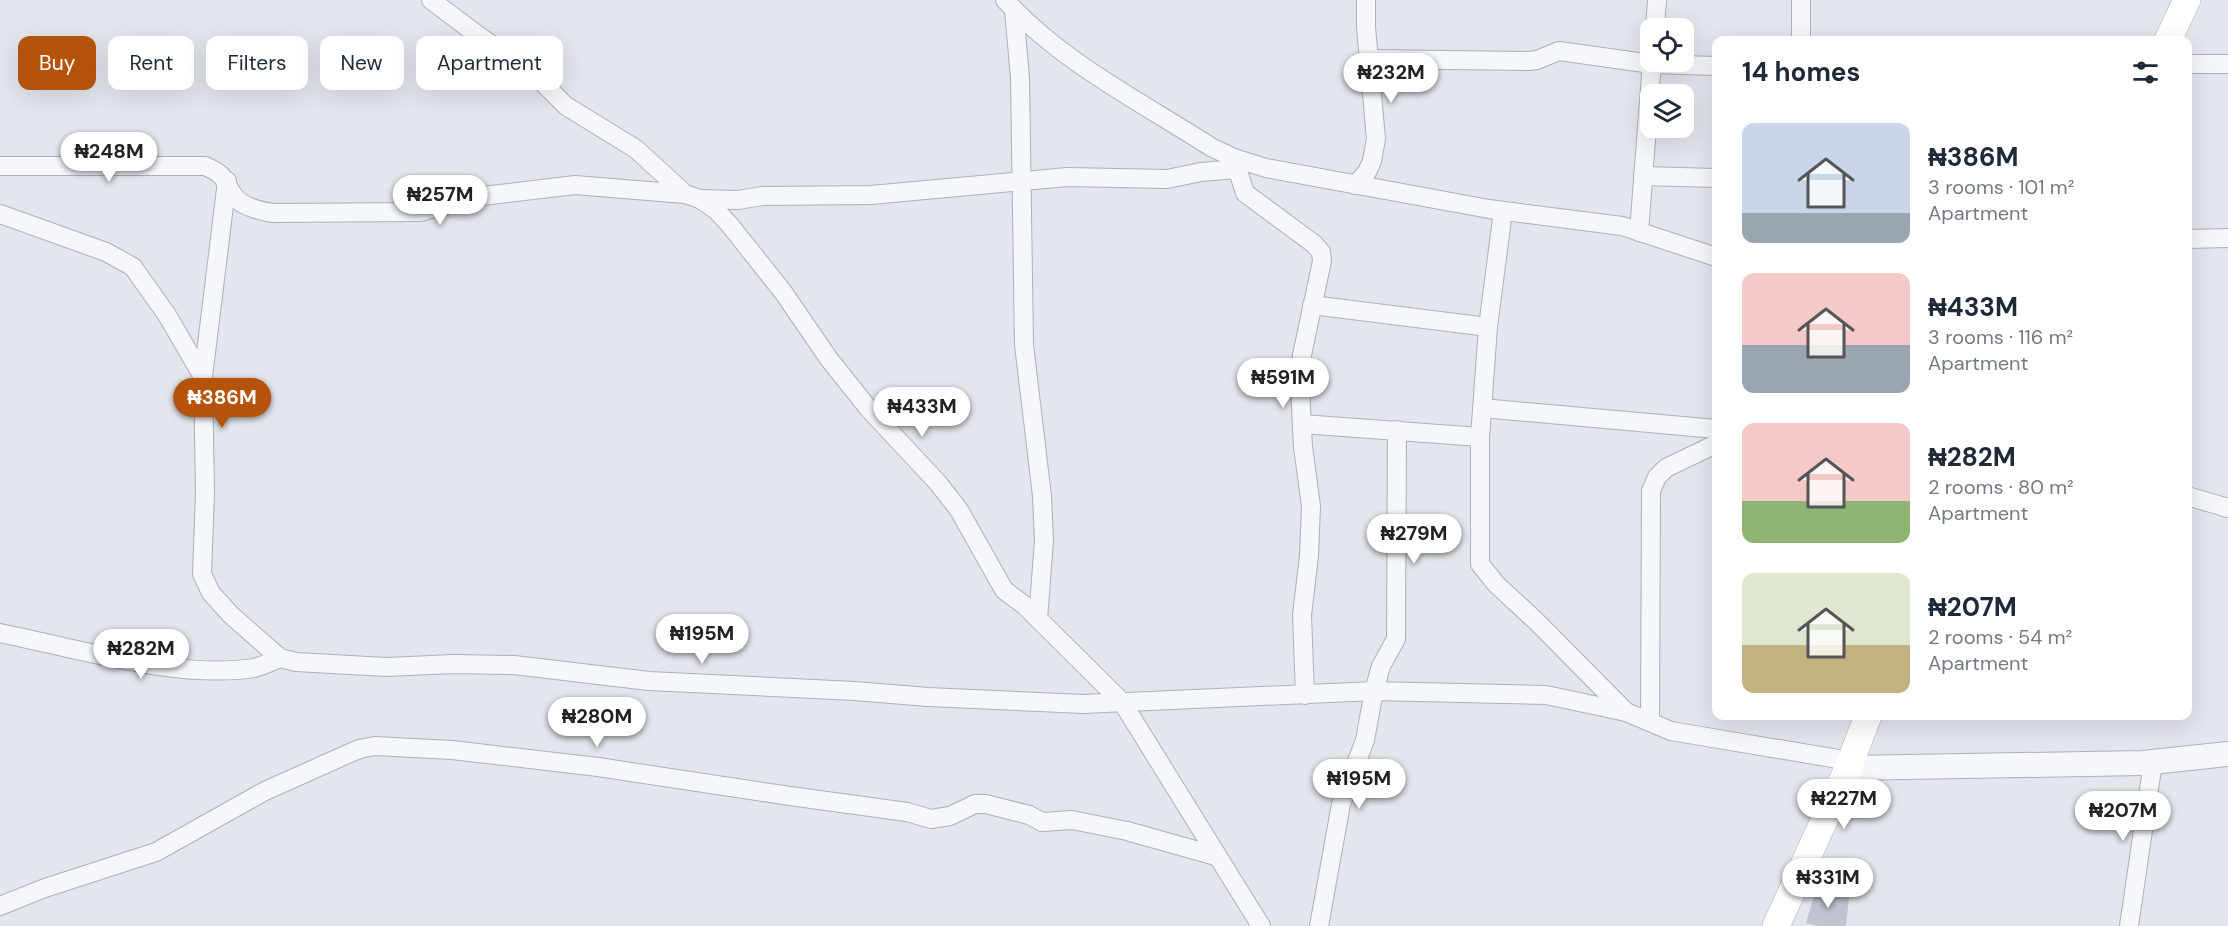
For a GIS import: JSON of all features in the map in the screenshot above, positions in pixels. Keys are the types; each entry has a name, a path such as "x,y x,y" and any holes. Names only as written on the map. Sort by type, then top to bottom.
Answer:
{"main road":[{"path":"2170,36 2187,0"},
{"path":"1776,926 1866,720"}],"street":[{"path":"431,0 483,39 529,69 566,106 648,158 692,197 716,210 729,224 789,300 835,367 868,408 959,510 1004,590 1038,619 1122,702 1261,926"},
{"path":"1355,185 1367,172 1372,161 1376,139 1366,27 1366,0"},
{"path":"1656,18 1657,0"},
{"path":"1801,0 1801,36"},
{"path":"1010,5 1020,78 1024,345 1043,507 1044,540 1038,619"},
{"path":"1010,5 1023,20 1064,54 1236,164 1245,193 1314,243 1321,252 1322,261 1302,355 1303,447 1311,506 1309,556 1302,615 1305,695"},
{"path":"1369,58 1529,61 1538,60 1559,51 1640,61"},
{"path":"2192,64 2228,64"},
{"path":"1694,65 1712,66"},
{"path":"1640,232 1651,72"},
{"path":"0,166 199,165 217,171 227,181 234,196 242,202 273,213 420,212 474,197 575,185 738,200 762,196 871,195 1067,177 1167,179 1236,164 1503,211 1622,226 1712,256"},
{"path":"1643,176 1712,178"},
{"path":"227,181 202,378 205,493 202,574 211,593 231,615 280,658"},
{"path":"1503,211 1488,327 1480,437 1480,564 1496,584 1626,712"},
{"path":"0,214 106,252 133,267 167,315 202,378"},
{"path":"2192,239 2228,238"},
{"path":"1312,305 1488,327"},
{"path":"1482,408 1712,429"},
{"path":"1302,424 1480,437"},
{"path":"1319,926 1341,804 1365,740 1381,666 1396,639 1396,430"},
{"path":"1650,722 1651,491 1657,477 1666,468 1712,446"},
{"path":"2192,497 2228,508"},
{"path":"0,633 130,660 190,669 256,668 280,658 318,664 386,667 453,664 514,665 649,681 854,691 928,698 1083,704 1374,691 1546,695 1626,712 1671,731 1849,764 2152,762 2228,754"},
{"path":"0,906 45,888 156,852 266,791 359,749 375,746 452,750 598,767 907,812 931,819 950,816 975,804 986,804 1029,815 1042,822 1071,820 1127,831 1216,856"},
{"path":"2129,926 2152,762"}],"building":[{"path":"1817,886 1849,898 1846,926 1818,926 1806,923"}]}
